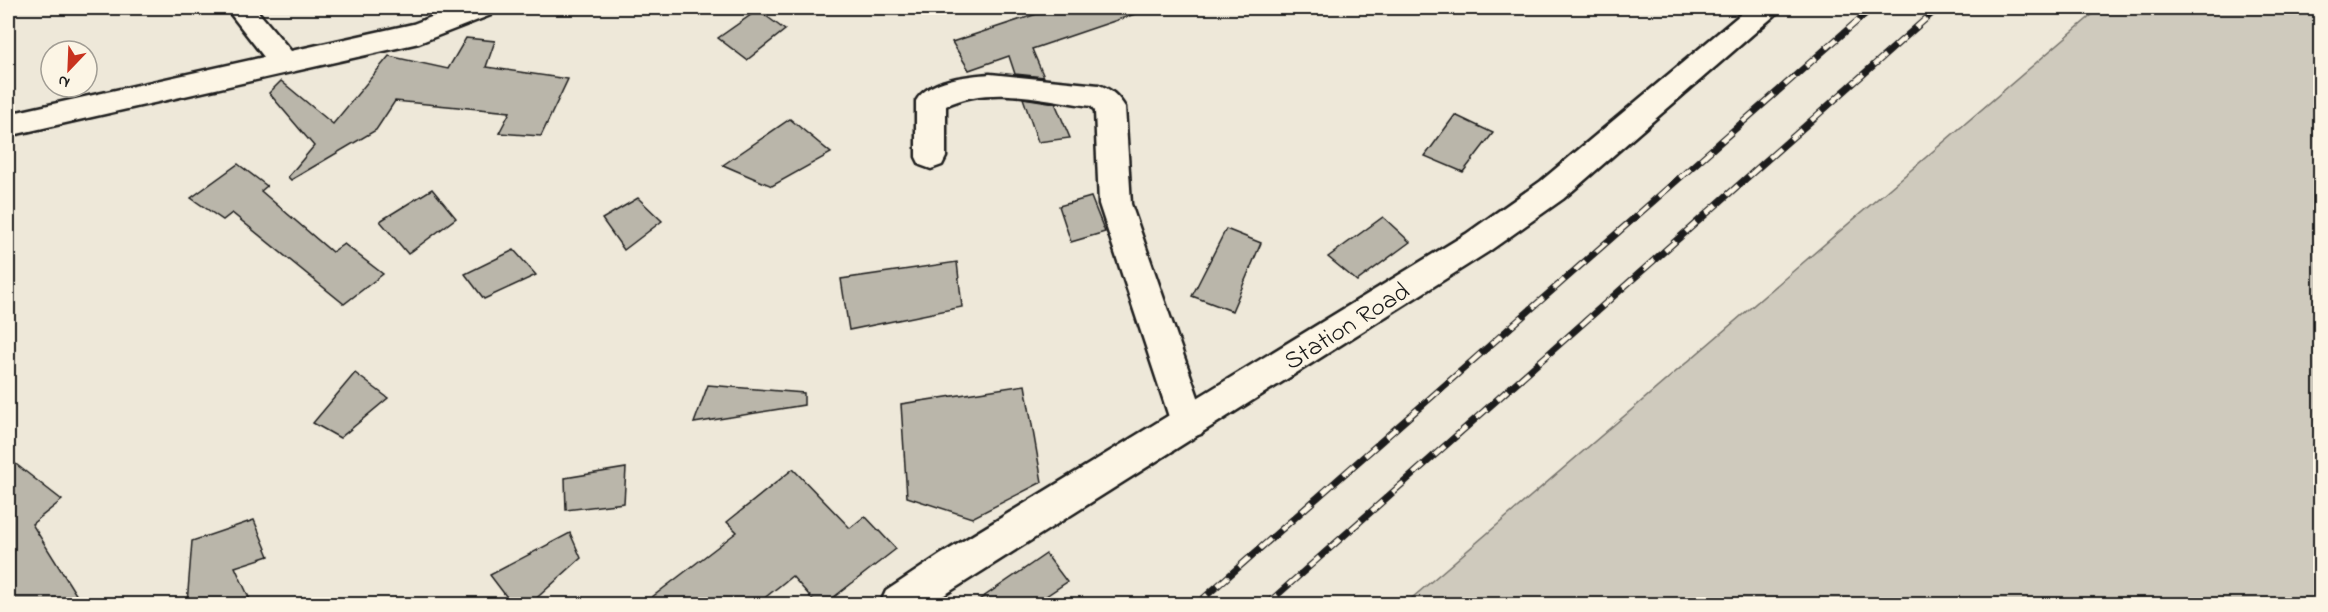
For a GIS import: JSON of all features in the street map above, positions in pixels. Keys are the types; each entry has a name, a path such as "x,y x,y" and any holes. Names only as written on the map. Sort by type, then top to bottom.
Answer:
{"street":[{"path":"240,8 284,62"},
{"path":"8,125 419,33 481,8"},
{"name":"Station Road","path":"899,604 953,567 1477,243 1552,190 1765,8"},
{"path":"931,157 931,101 945,91 988,84 1099,96 1110,107 1115,204 1189,423"}],"shaded area":[{"path":"2100,8 2320,8 2320,604 1405,604"}],"building":[{"path":"1055,8 1137,8 1138,13 1032,49 1044,77 1015,74 1009,56 969,70 952,42"},
{"path":"758,10 785,30 747,60 718,38"},
{"path":"466,38 495,41 486,67 568,79 541,136 499,133 510,112 395,101 376,130 291,180 288,177 314,146 269,93 281,81 333,124 389,56 448,69"},
{"path":"1023,98 1055,103 1070,138 1038,142"},
{"path":"1455,115 1493,133 1463,172 1425,156"},
{"path":"790,119 831,153 772,186 723,165"},
{"path":"238,164 267,186 261,191 332,252 344,244 383,274 344,304 232,213 223,220 191,198"},
{"path":"432,189 456,218 408,254 380,221"},
{"path":"1091,197 1105,232 1071,242 1059,206"},
{"path":"638,198 662,221 624,250 602,219"},
{"path":"1383,217 1410,242 1357,281 1328,257"},
{"path":"1226,229 1261,243 1232,311 1192,296"},
{"path":"514,250 536,275 484,299 465,274"},
{"path":"957,262 962,307 849,330 841,279"},
{"path":"355,373 388,398 340,438 313,423"},
{"path":"708,385 804,393 804,405 694,423"},
{"path":"1025,385 1042,482 972,518 907,497 901,404"},
{"path":"8,458 62,500 32,524 82,604 8,604"},
{"path":"626,468 624,503 566,510 565,478"},
{"path":"793,469 850,528 865,516 896,549 825,604 817,604 792,576 757,604 643,604 737,532 727,522"},
{"path":"254,520 269,556 235,567 252,604 187,604 192,541"},
{"path":"570,533 581,558 530,604 512,604 490,575"},
{"path":"1046,554 1067,582 1034,604 973,604"}],"railway":[{"path":"1197,604 1872,8"},
{"path":"1267,604 1938,8"}]}
